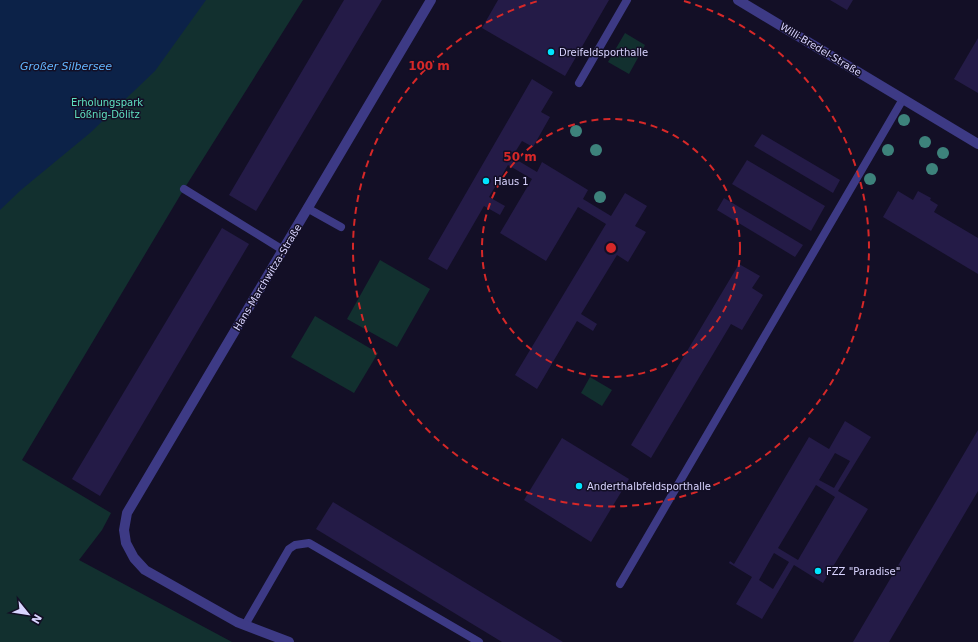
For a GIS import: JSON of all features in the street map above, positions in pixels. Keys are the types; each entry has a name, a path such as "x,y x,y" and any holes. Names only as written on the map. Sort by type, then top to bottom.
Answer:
{"street":[{"name":"Hans-Marchwitza-Straße","path":"245,625 237,622 145,570 134,558 126,543 124,530 127,513 431,0"},
{"name":"Willi-Bredel-Straße","path":"738,0 978,144"},
{"path":"245,625 289,642"}],"lane":[{"path":"579,83 627,0"},
{"path":"620,584 903,99"},
{"path":"184,189 283,250"},
{"path":"308,208 341,227"},
{"path":"245,625 289,549 295,545 309,543 479,642"}],"green space":[{"name":"Erholungspark Lößnig-Dölitz","path":"0,0 303,0 184,189 22,460 111,513 102,530 79,560 232,642 0,642"},
{"path":"625,33 645,45 629,74 608,62"},
{"path":"380,260 430,289 397,347 347,319"},
{"path":"315,316 378,353 354,393 291,357"},
{"path":"590,377 612,390 602,406 581,393"}],"water":[{"name":"Großer Silbersee","path":"0,0 206,0 155,71 90,133 21,190 0,210"}],"building":[{"path":"344,0 382,0 256,211 229,195"},
{"name":"Dreifeldsporthalle","path":"498,0 609,0 565,76 482,28"},
{"path":"830,0 853,0 847,10"},
{"path":"978,38 978,93 954,79"},
{"path":"532,79 553,92 541,112 550,117 533,147 522,141 512,157 537,172 542,162 588,190 583,199 611,216 625,193 647,206 635,226 646,232 628,262 617,255 581,314 597,324 593,331 577,321 537,389 515,375 606,224 578,207 546,261 500,233 532,179 508,165 489,197 505,206 500,215 484,206 447,270 428,259"},
{"path":"762,134 840,180 833,193 754,146"},
{"path":"747,160 825,206 811,231 732,184"},
{"path":"898,191 913,200 918,191 931,198 930,200 938,205 934,212 978,238 978,274 883,217"},
{"path":"724,198 803,245 795,257 717,210"},
{"path":"222,228 249,244 100,496 72,479"},
{"path":"739,264 760,276 752,288 763,295 742,330 731,324 651,458 631,445"},
{"path":"845,421 871,437 838,491 868,509 823,583 794,565 762,619 736,604 752,577 729,563 730,561 734,564 809,437 829,449","holes":["835,453 850,461 834,488 819,480","816,485 835,497 798,560 778,548","774,553 789,562 773,589 759,580"]},
{"path":"978,430 978,491 889,642 853,642"},
{"name":"Anderthalbfeldsporthalle","path":"562,438 629,479 591,542 524,500"},
{"path":"333,502 563,642 502,642 316,529"}],"place":[{"name":"Dreifeldsporthalle","path":"551,52"},
{"name":"Haus 1","path":"486,181"},
{"name":"Anderthalbfeldsporthalle","path":"579,486"},
{"name":"FZZ \"Paradise\"","path":"818,571"}]}
